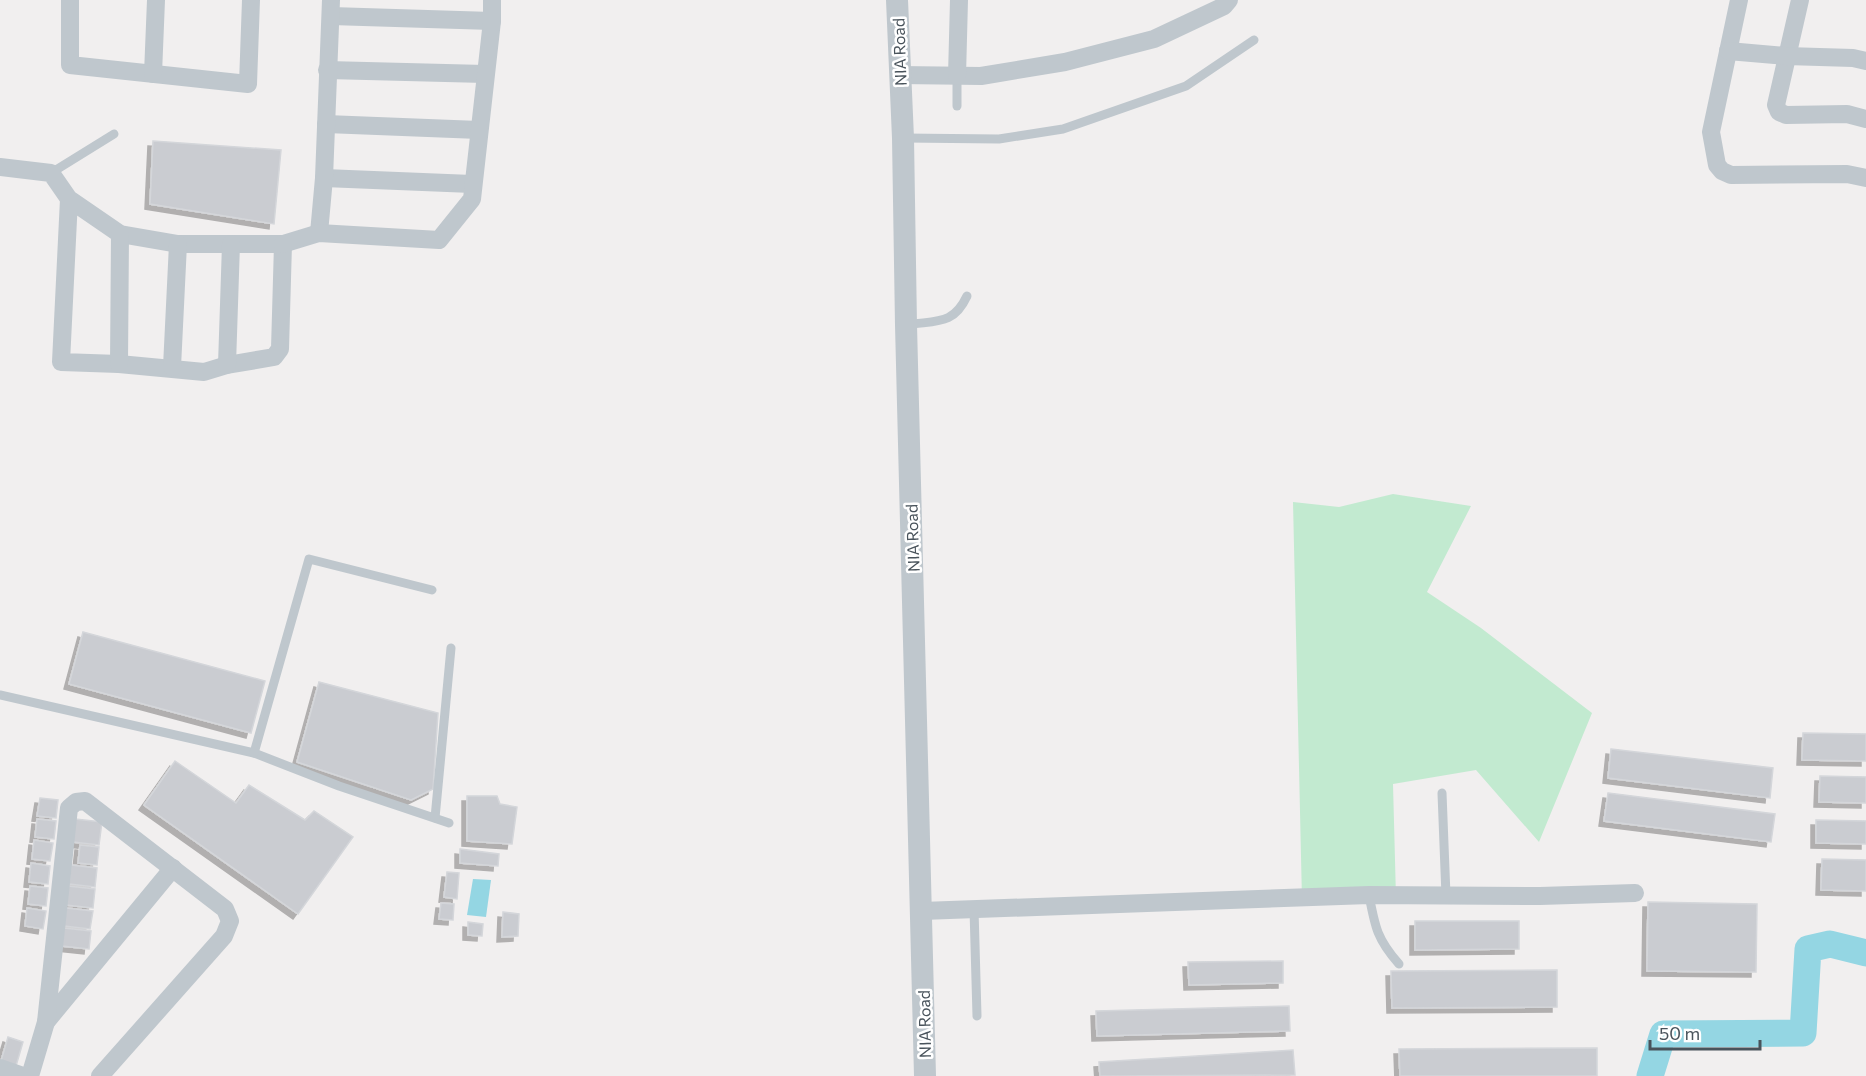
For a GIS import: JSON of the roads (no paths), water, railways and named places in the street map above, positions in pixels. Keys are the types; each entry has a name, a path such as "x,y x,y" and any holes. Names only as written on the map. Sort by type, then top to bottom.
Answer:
{"street":[{"path":"70,0 70,65 248,84 251,0"},
{"path":"153,74 156,0"},
{"path":"0,167 51,173 69,199 120,234 178,244 283,244 319,234 439,240 472,199 492,21 492,0"},
{"name":"NIA Road","path":"897,0 903,138 925,1076"},
{"path":"899,75 981,76 1065,62 1154,39 1224,6 1228,0"},
{"path":"1739,0 1711,132 1717,165 1722,171 1731,175 1847,174 1866,178"},
{"path":"1800,0 1776,105 1779,112 1786,115 1848,114 1866,119"},
{"path":"957,76 963,1"},
{"path":"319,234 324,178 331,8 492,21"},
{"path":"1728,51 1853,58 1866,61"},
{"path":"327,70 485,74"},
{"path":"326,124 479,130"},
{"path":"324,178 472,184"},
{"path":"69,199 61,362 119,364 204,372 227,365 274,357 280,350 283,244"},
{"path":"119,364 120,234"},
{"path":"172,368 178,244"},
{"path":"227,365 231,244"},
{"path":"30,1076 46,1022 69,808 76,802 85,801 225,909 230,921 224,936 100,1076"},
{"path":"46,1022 173,868"},
{"path":"922,911 1369,895 1540,896 1635,893"},
{"path":"0,1068 23,1076"}],"lane":[{"path":"903,138 999,139 1063,129 1186,87 1254,40"},
{"path":"957,76 957,106"},
{"path":"51,173 114,134"},
{"path":"906,324 950,318 961,309 967,296"},
{"path":"254,753 309,559 432,590"},
{"path":"435,818 451,648"},
{"path":"0,695 254,753 339,786 449,823"},
{"path":"1442,793 1446,896"},
{"path":"1369,895 1375,929 1385,948 1399,963"},
{"path":"974,909 978,1016"}],"water":[{"path":"473,879 491,880 486,917 467,915"}],"waterway":[{"path":"1650,1076 1663,1034 1803,1033 1808,949 1830,944 1866,953"}]}
